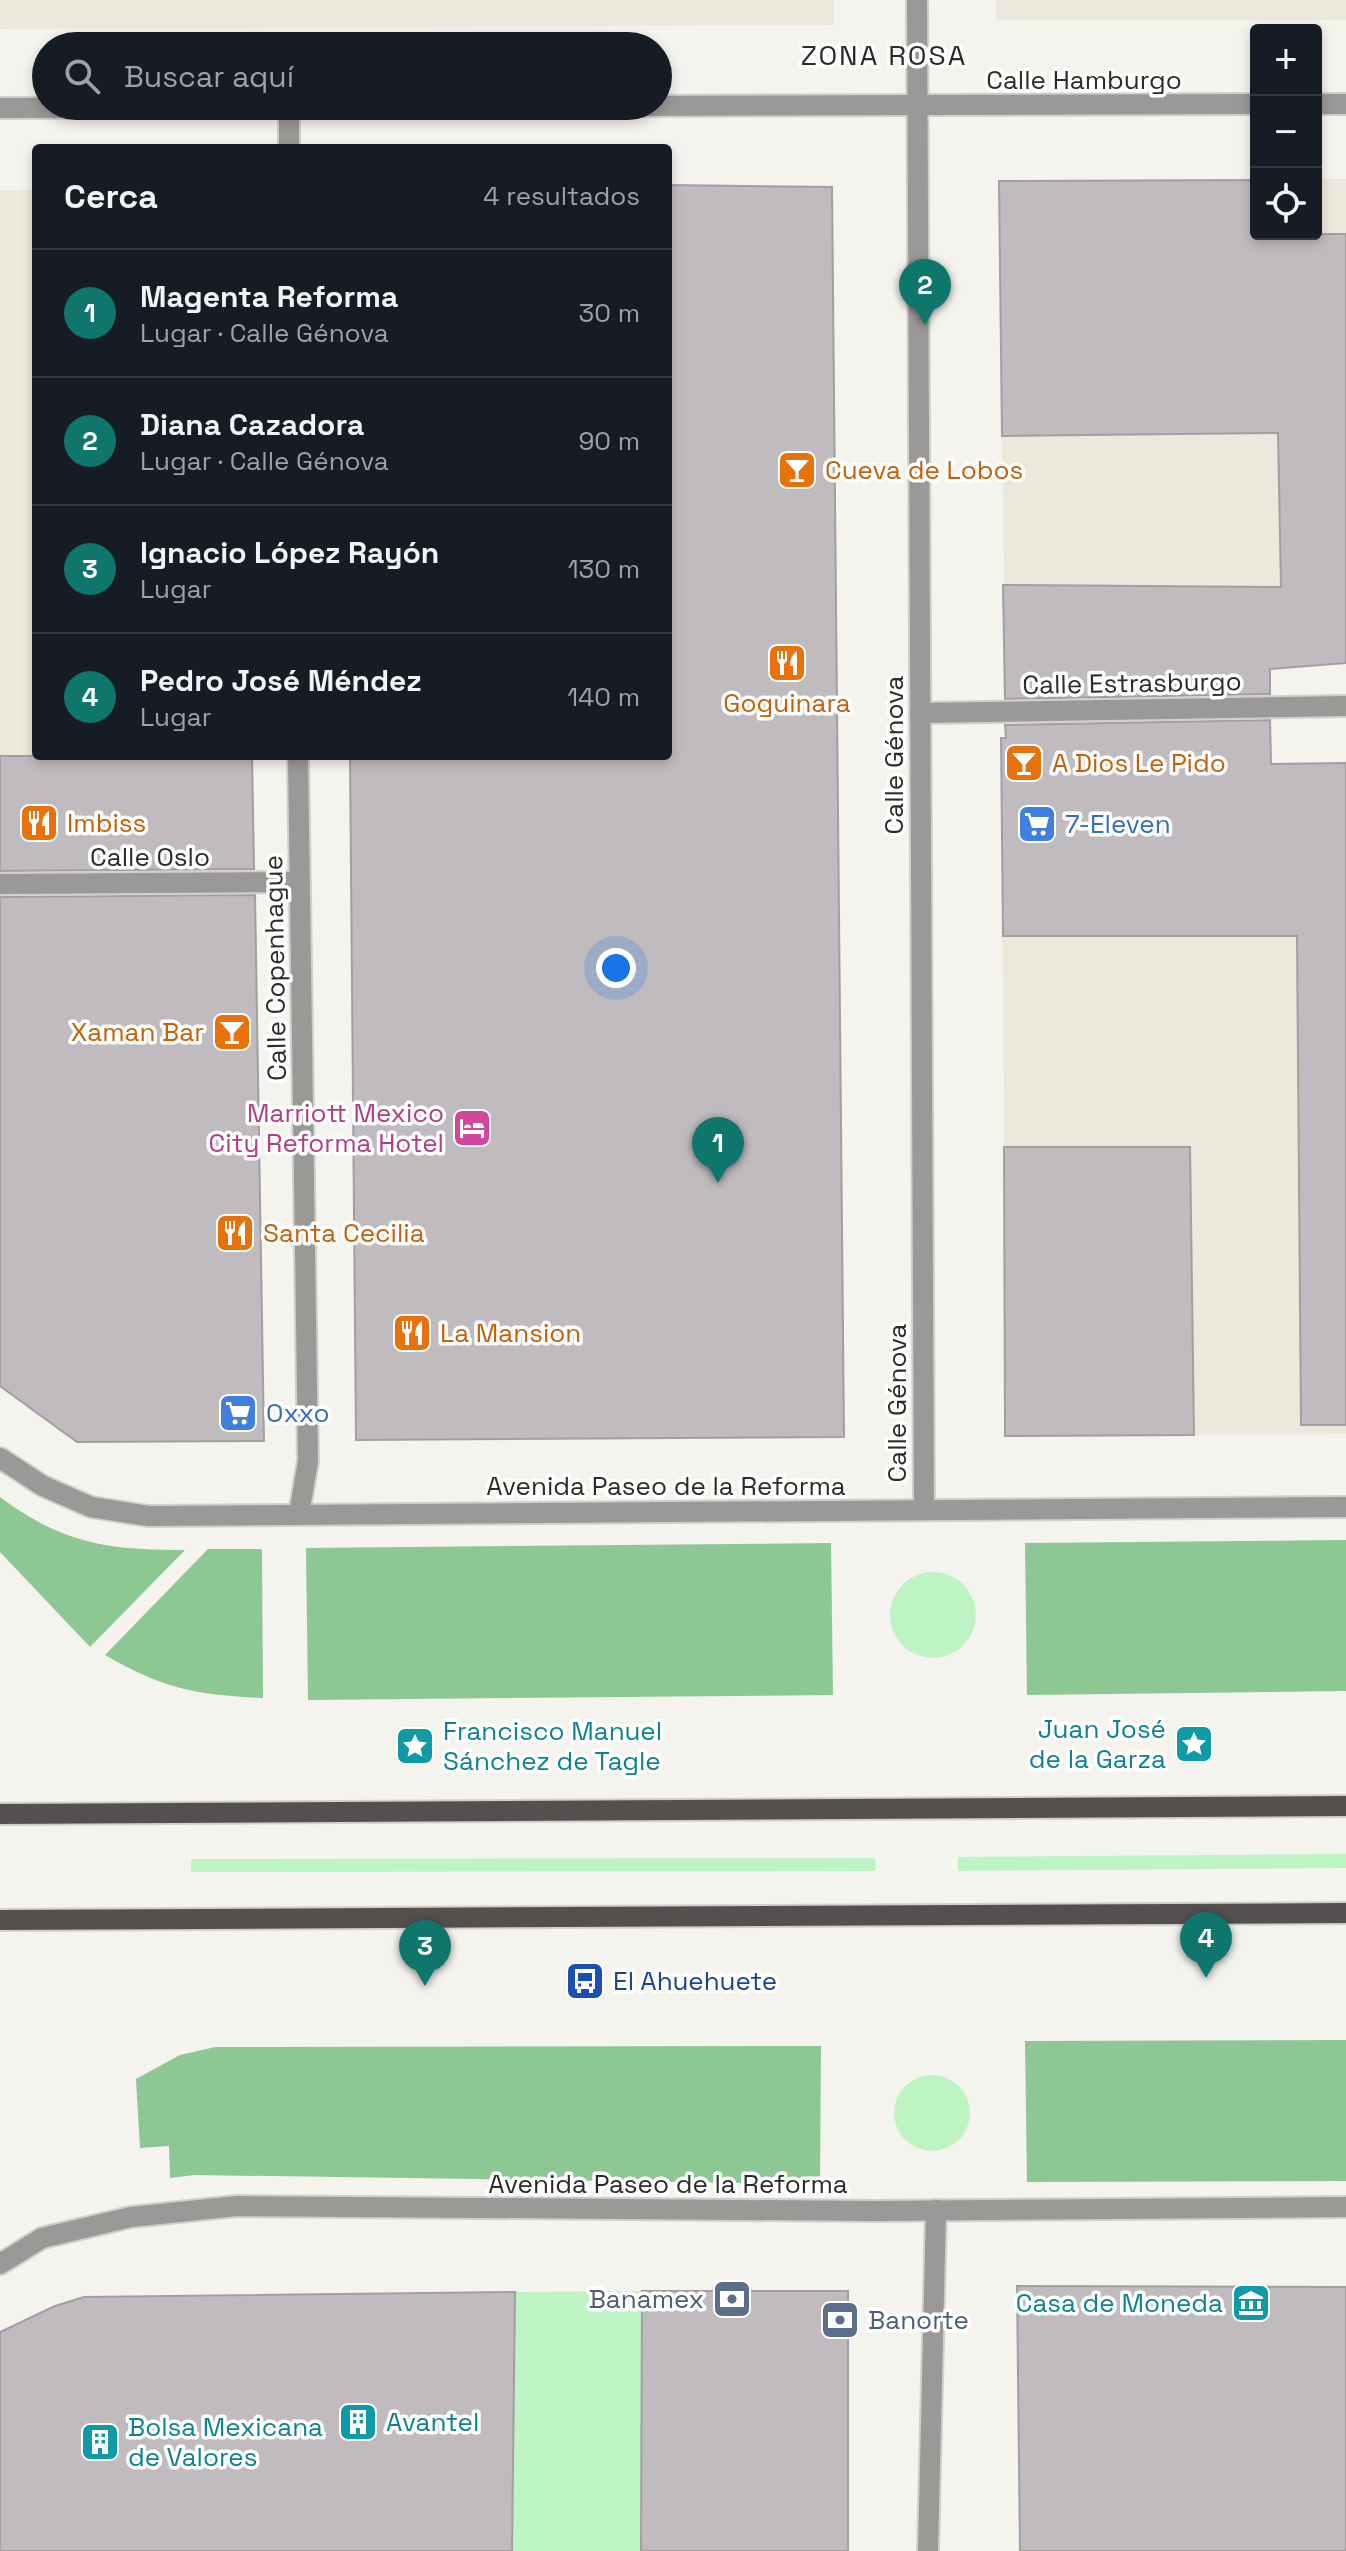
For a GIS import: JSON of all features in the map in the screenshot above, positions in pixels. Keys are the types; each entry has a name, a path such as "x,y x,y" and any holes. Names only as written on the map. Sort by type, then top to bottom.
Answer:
{"main road":[{"path":"0,1814 1346,1806"},
{"path":"0,1920 1346,1913"}],"street":[{"name":"Calle Génova","path":"917,0 924,1510"},
{"name":"Calle Hamburgo","path":"672,107 1250,104"},
{"path":"1322,104 1346,104"},
{"name":"Calle Hamburgo","path":"0,108 32,108"},
{"path":"289,120 289,144"},
{"name":"Calle Estrasburgo","path":"920,713 1346,706"},
{"name":"Calle Copenhague","path":"298,760 308,1461 299,1514"},
{"name":"Calle Oslo","path":"0,884 300,882"},
{"name":"Avenida Paseo de la Reforma","path":"0,1458 43,1486 91,1507 148,1516 1346,1507"},
{"name":"Avenida Paseo de la Reforma","path":"0,2264 42,2238 131,2217 237,2206 936,2210 1346,2207"},
{"path":"928,2551 936,2210"}],"shaded area":[{"path":"0,0 834,0 834,25 0,29"},
{"path":"996,0 1346,0 1346,20 996,20"},
{"path":"1322,179 1346,179 1346,663 1225,672 1005,676 999,181 1250,180 1250,240 1322,240"},
{"path":"0,190 32,190 32,760 252,760 254,859 0,862"},
{"path":"1271,743 1271,763 1346,763 1346,1434 1006,1436 1002,853 1072,744"}],"green space":[{"path":"0,1497 45,1525 87,1541 109,1546 185,1550 90,1647 0,1552"},
{"path":"1346,1540 1346,1691 1027,1695 1025,1543"},
{"path":"831,1543 833,1695 308,1700 306,1548"},
{"path":"208,1549 262,1549 263,1698 181,1688 145,1676 105,1655"},
{"path":"925,1572 941,1572 964,1584 973,1598 976,1615 973,1632 964,1646 941,1658 925,1658 909,1651 897,1639 890,1623 890,1607 897,1591 909,1579"},
{"path":"1346,1854 1346,1868 958,1871 958,1857"},
{"path":"875,1858 876,1871 191,1872 191,1859"},
{"path":"1346,2040 1346,2181 1027,2182 1025,2041"},
{"path":"821,2046 820,2184 194,2175 170,2178 169,2146 140,2148 136,2079 180,2055 215,2047"},
{"path":"932,2075 946,2078 959,2086 967,2099 970,2113 967,2127 959,2140 946,2148 932,2151 918,2148 905,2140 897,2127 894,2113 897,2099 905,2086 918,2078"},
{"path":"642,2291 641,2551 512,2551 515,2292"}],"building":[{"path":"1250,180 1250,240 1322,240 1322,234 1346,234 1346,663 1270,669 1270,694 1005,699 1003,585 1281,587 1278,433 1002,436 999,181"},
{"path":"672,185 832,187 844,1437 356,1440 350,760 672,760"},
{"path":"1270,720 1271,764 1346,763 1346,1425 1301,1425 1297,936 1003,936 1001,738 1006,738 1005,725"},
{"path":"0,756 32,756 32,760 252,760 254,869 0,871"},
{"path":"255,895 264,1441 77,1442 0,1386 0,897"},
{"path":"1004,1147 1190,1147 1194,1435 1005,1436"},
{"path":"1017,2286 1346,2287 1346,2551 1020,2551"},
{"path":"642,2291 848,2291 848,2551 641,2551"},
{"name":"Avantel","path":"515,2292 512,2551 0,2551 0,2332 55,2306 84,2297"}],"place":[{"name":"Diana Cazadora","path":"925,325"},
{"name":"Cueva de Lobos","path":"797,470"},
{"name":"Goguinara","path":"787,663"},
{"name":"A Dios Le Pido","path":"1024,763"},
{"name":"Imbiss","path":"39,823"},
{"name":"7-Eleven","path":"1037,824"},
{"name":"Xaman Bar","path":"232,1032"},
{"name":"Marriott Mexico City Reforma Hotel","path":"472,1128"},
{"name":"Magenta Reforma","path":"718,1183"},
{"name":"Santa Cecilia","path":"235,1233"},
{"name":"La Mansion","path":"412,1333"},
{"name":"Oxxo","path":"238,1413"},
{"name":"Juan José de la Garza","path":"1194,1744"},
{"name":"Francisco Manuel Sánchez de Tagle","path":"415,1746"},
{"name":"Pedro José Méndez","path":"1206,1978"},
{"name":"El Ahuehuete","path":"585,1981"},
{"name":"Ignacio López Rayón","path":"425,1986"},
{"name":"Banamex","path":"732,2299"},
{"name":"Casa de Moneda","path":"1251,2303"},
{"name":"Banorte","path":"840,2320"},
{"name":"Avantel","path":"358,2422"},
{"name":"Bolsa Mexicana de Valores","path":"100,2442"}],"district":[{"name":"ZONA ROSA","path":"884,55"}]}
